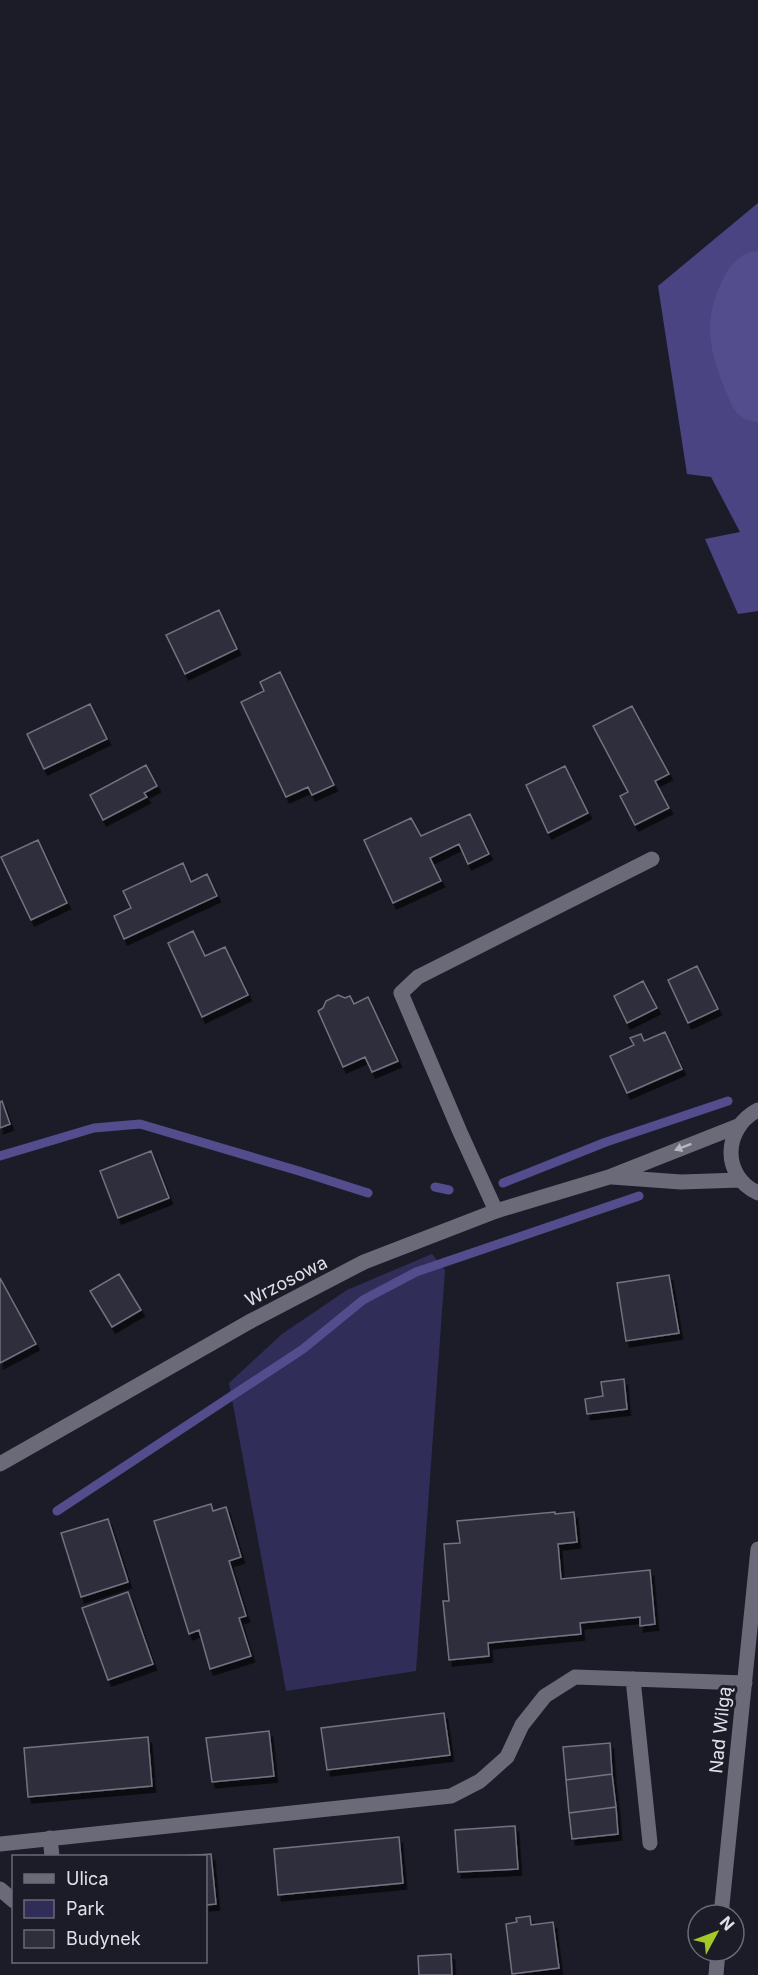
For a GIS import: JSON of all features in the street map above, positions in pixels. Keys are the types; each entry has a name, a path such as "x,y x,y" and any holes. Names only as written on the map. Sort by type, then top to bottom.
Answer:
{"street":[{"path":"496,1211 401,993 418,977 652,859"},
{"name":"Wrzosowa","path":"0,1464 249,1322 364,1262 496,1211 609,1176 738,1126 748,1115 758,1110"},
{"path":"738,1126 732,1140 733,1168 740,1180 758,1193"},
{"name":"Wrzosowa","path":"609,1176 681,1182 740,1180"},
{"name":"Nad Wilgą","path":"723,1903 758,1549"},
{"path":"0,1844 451,1796 480,1781 507,1757 522,1725 544,1696 575,1677 745,1683"},
{"path":"633,1679 651,1843"},
{"path":"50,1839 52,1855"},
{"path":"0,1889 12,1898"}],"green space":[{"path":"432,1254 445,1270 416,1671 286,1691 229,1383 282,1334 347,1290"}],"shaded area":[{"path":"758,203 758,611 738,614 705,539 740,532 711,477 687,474 658,286"}],"building":[{"path":"219,610 237,649 185,674 166,635"},
{"path":"280,672 334,785 312,795 308,787 286,797 241,702 264,691 260,682"},
{"path":"90,704 107,739 44,769 27,734"},
{"path":"632,706 669,774 655,781 669,808 635,825 620,796 628,792 593,726"},
{"path":"146,765 157,786 144,793 147,797 103,820 90,795"},
{"path":"565,766 588,813 548,833 526,785"},
{"path":"470,814 489,854 468,864 459,844 430,858 441,881 393,903 364,840 411,818 421,836"},
{"path":"38,840 67,903 31,920 1,857"},
{"path":"183,863 191,882 207,874 217,896 124,939 114,916 131,908 123,891"},
{"path":"193,931 205,956 225,947 248,995 202,1017 168,943"},
{"path":"697,966 718,1009 688,1023 668,980"},
{"path":"643,981 657,1008 627,1023 614,996"},
{"path":"338,995 345,998 350,996 354,1004 368,997 398,1061 372,1072 365,1057 343,1067 318,1011 323,1008 326,1001"},
{"path":"665,1032 682,1069 627,1093 610,1056 634,1045 630,1038 641,1034 644,1041"},
{"path":"2,1101 10,1124 0,1128 0,1102"},
{"path":"151,1151 169,1198 118,1218 100,1171"},
{"path":"119,1274 141,1310 112,1327 90,1291"},
{"path":"669,1275 679,1333 626,1341 617,1283"},
{"path":"0,1278 36,1344 0,1363"},
{"path":"624,1379 627,1409 587,1414 585,1399 603,1396 601,1382"},
{"path":"211,1504 213,1511 226,1507 241,1557 229,1561 246,1616 239,1618 251,1656 210,1669 199,1630 189,1634 154,1521"},
{"path":"555,1512 555,1514 574,1512 577,1542 558,1544 561,1579 650,1570 655,1624 640,1626 640,1617 580,1623 581,1634 488,1643 489,1656 449,1660 443,1601 449,1601 444,1544 460,1543 457,1521"},
{"path":"108,1519 128,1582 81,1597 61,1533"},
{"path":"128,1592 153,1664 108,1680 82,1608"},
{"path":"444,1713 450,1755 327,1770 321,1728"},
{"path":"269,1731 274,1776 212,1782 206,1738"},
{"path":"148,1737 152,1786 28,1797 24,1748"},
{"path":"610,1743 612,1774 566,1780 563,1747"},
{"path":"612,1774 616,1807 569,1813 566,1780"},
{"path":"616,1807 618,1834 572,1839 569,1813"},
{"path":"515,1826 518,1869 458,1872 455,1830"},
{"path":"399,1837 403,1883 278,1895 274,1849"},
{"path":"211,1854 216,1904 207,1905 207,1855 196,1855"},
{"path":"530,1916 531,1925 553,1922 559,1968 512,1974 506,1924 517,1922 516,1918"},
{"path":"451,1954 452,1975 419,1975 418,1956"}],"waterway":[{"path":"758,280 749,291 739,323 744,358 758,393"},
{"path":"503,1183 606,1142 728,1101"},
{"path":"0,1156 94,1128 140,1124 368,1193"},
{"path":"435,1187 449,1190"},
{"path":"57,1511 303,1349 363,1300 416,1272 639,1196"}]}
